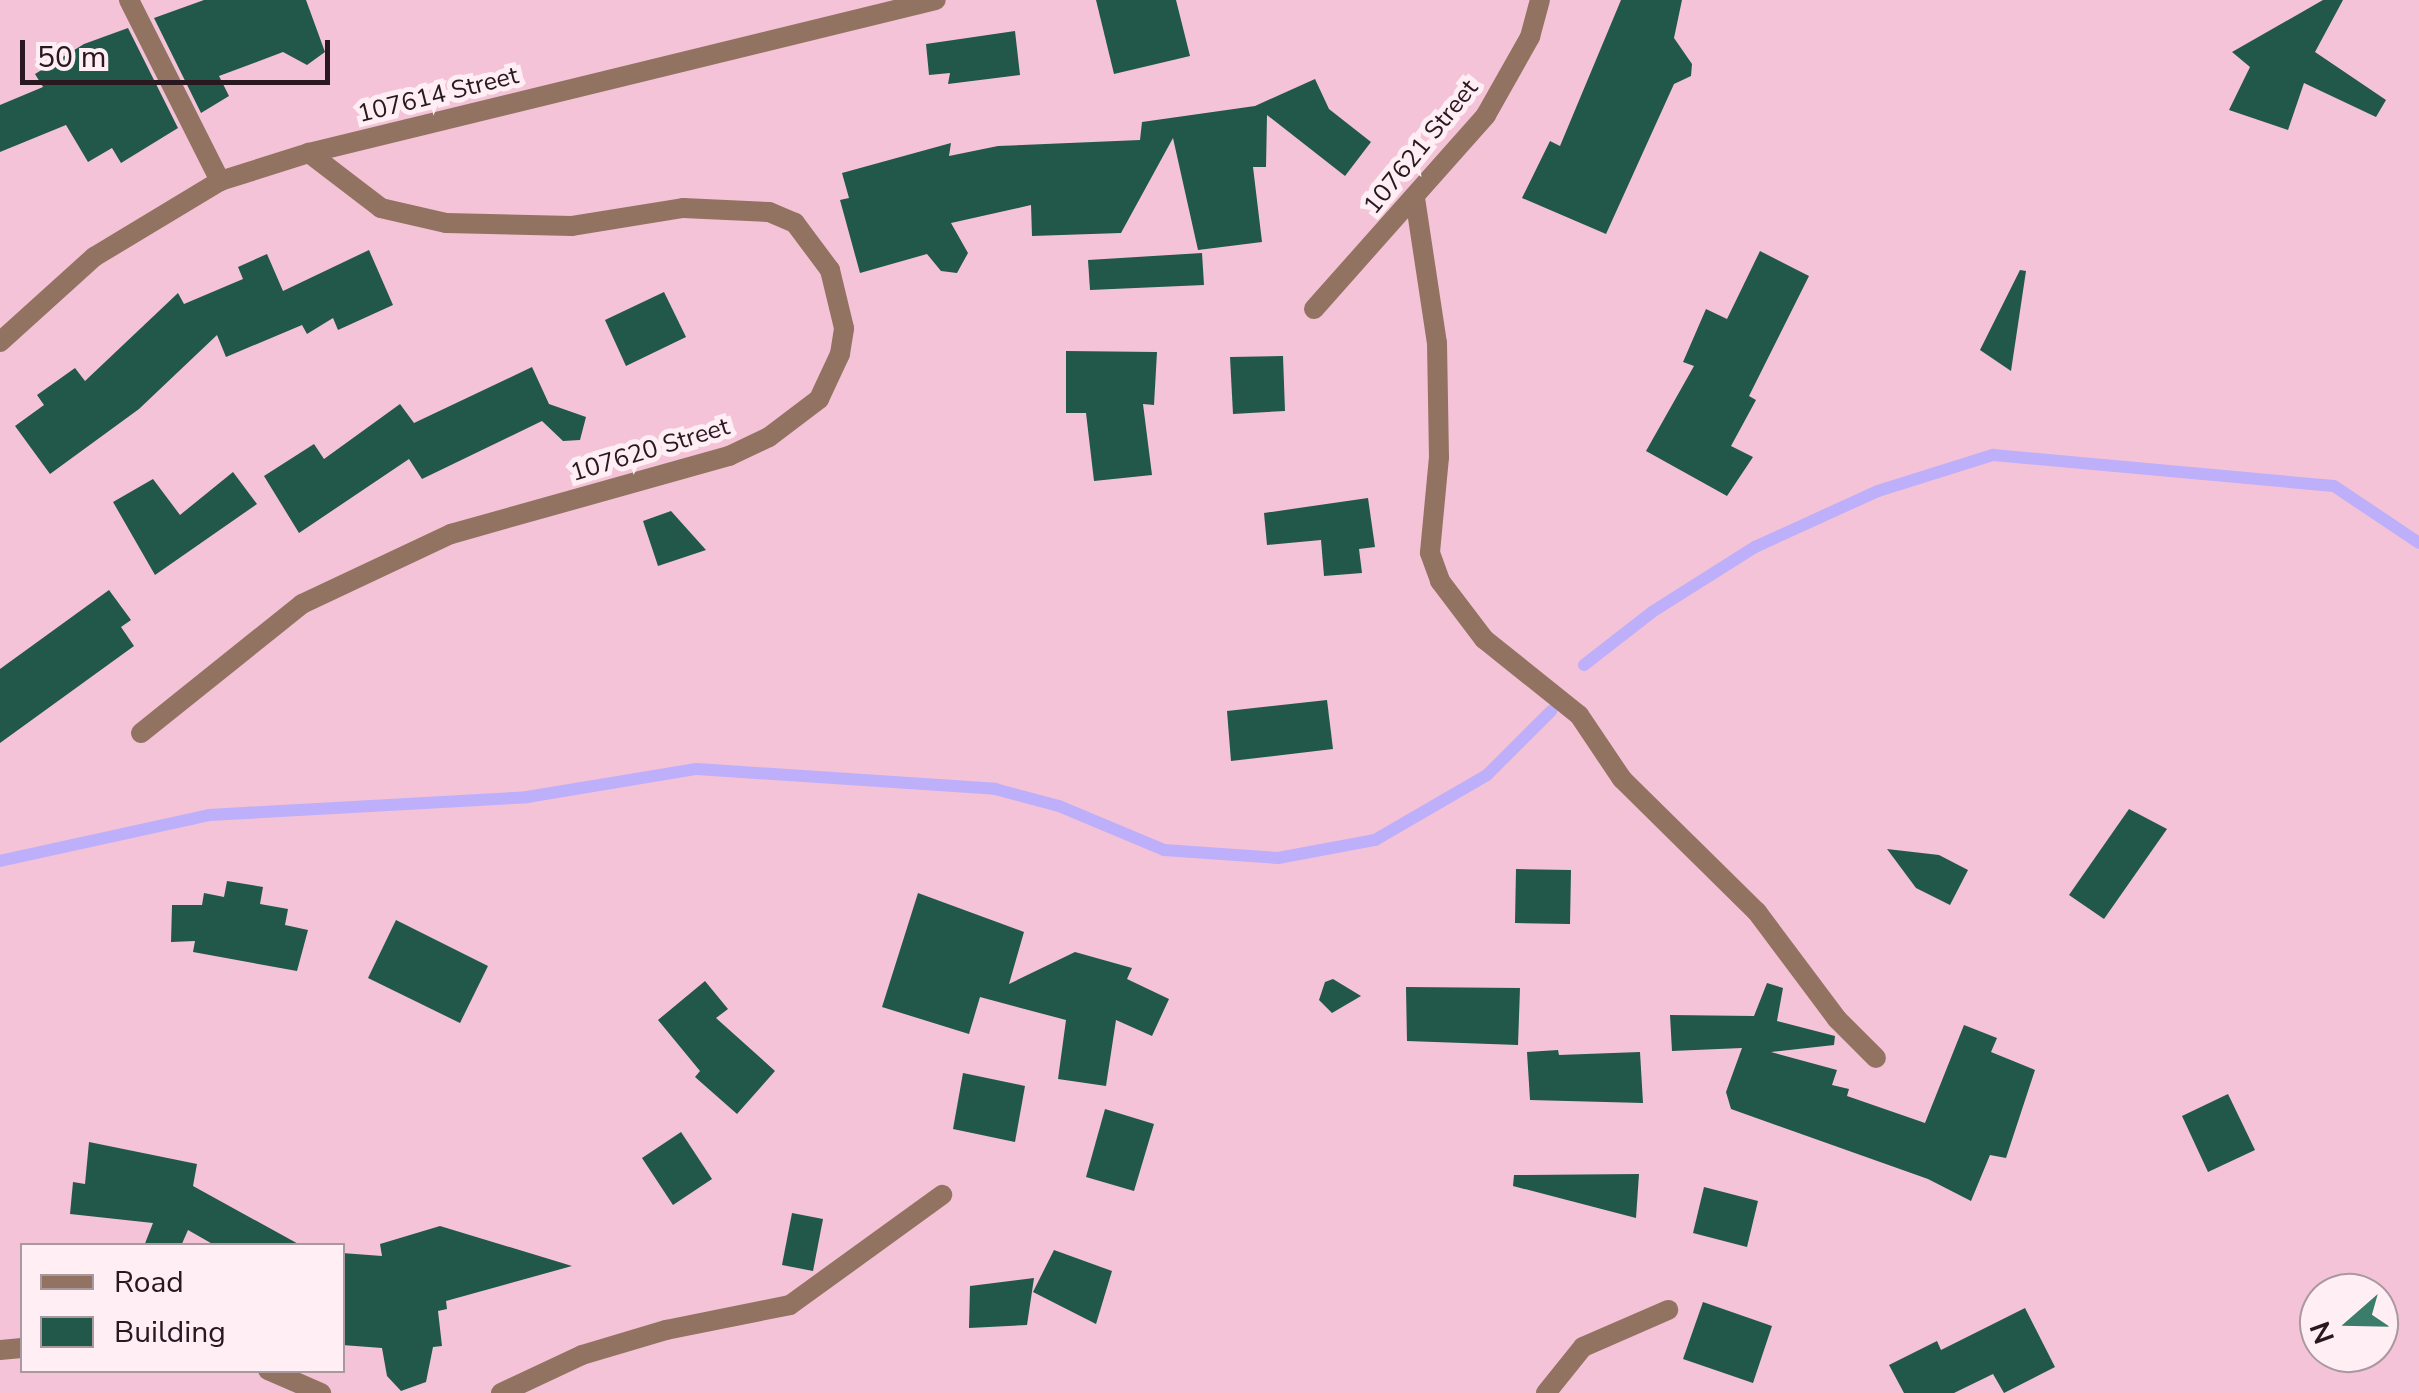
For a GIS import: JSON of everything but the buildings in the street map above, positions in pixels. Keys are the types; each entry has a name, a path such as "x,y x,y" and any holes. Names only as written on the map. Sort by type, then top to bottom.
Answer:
{"street":[{"path":"129,0 220,181"},
{"name":"107614 Street","path":"0,342 94,257 220,181 309,153 702,54 832,30 936,0"},
{"name":"107621 Street","path":"1314,309 1486,115 1530,37 1540,0"},
{"name":"107620 Street","path":"141,733 302,604 435,542 729,456 769,436 819,398 840,354 844,328 830,270 795,223 769,212 683,208 572,226 446,223 381,208 309,153"},
{"path":"1414,198 1438,343 1439,457 1430,553 1440,581 1484,638 1580,715 1622,779 1757,912 1837,1019 1876,1058"},
{"path":"501,1393 544,1368 599,1350 790,1305 942,1195"},
{"path":"1546,1393 1583,1347 1668,1310"},
{"path":"275,1373 321,1393"}],"waterway":[{"path":"1584,665 1652,612 1755,547 1878,491 1993,455 2334,486 2419,543"},
{"path":"0,861 209,815 527,797 697,769 995,789 1059,806 1164,850 1278,858 1375,840 1487,775 1551,711"}]}
